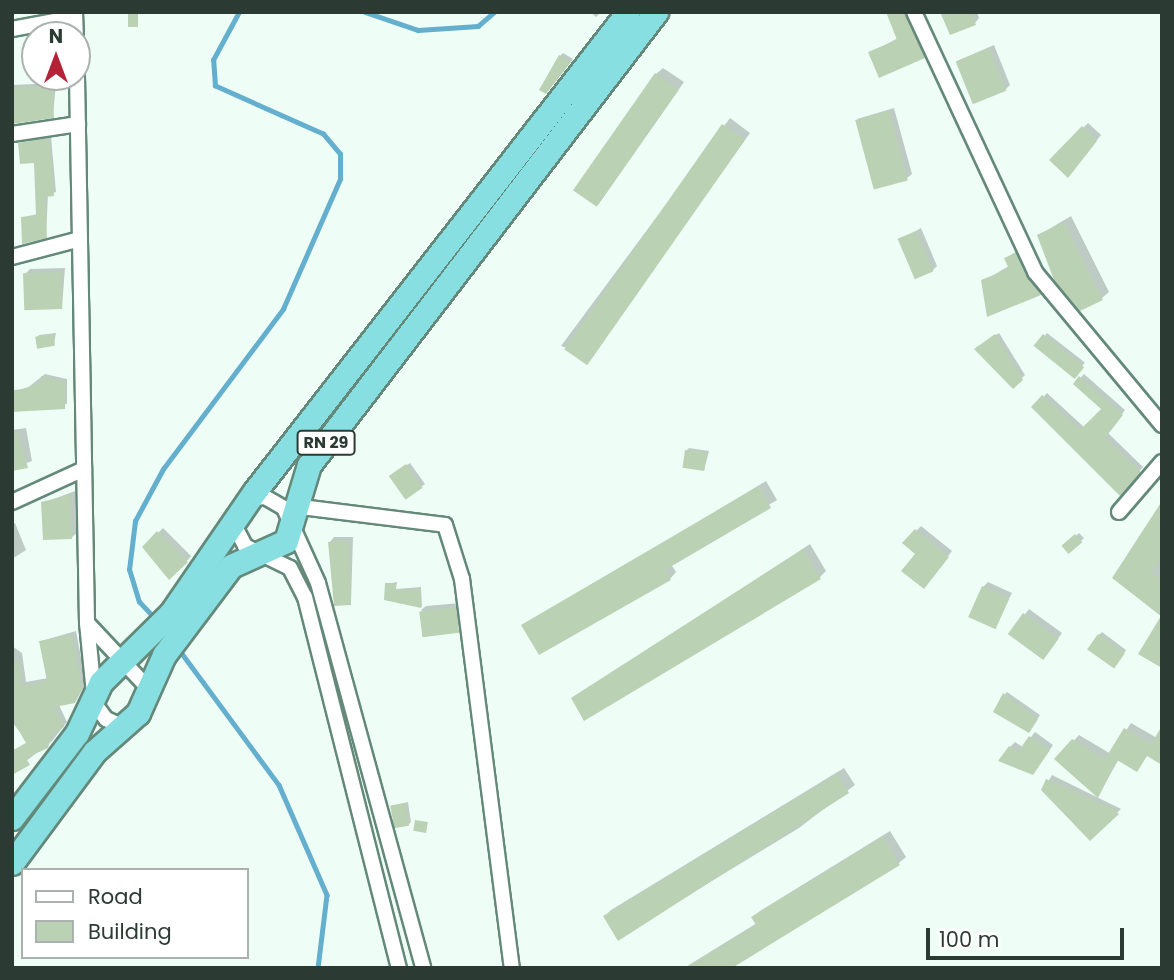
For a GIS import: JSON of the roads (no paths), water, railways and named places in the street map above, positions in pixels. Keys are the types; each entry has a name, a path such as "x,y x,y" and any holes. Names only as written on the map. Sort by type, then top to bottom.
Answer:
{"highway":[{"name":"RN 29","path":"12,818 77,733 93,695 149,640 171,613 250,499 628,12"},
{"name":"RN 29","path":"12,863 94,752 122,726 149,689 164,655 231,566 286,541 292,513 314,459 656,12"}],"street":[{"path":"914,12 1035,272 1162,425"},
{"path":"12,29 75,15"},
{"path":"77,91 87,623 93,695 99,712 122,726"},
{"path":"12,134 78,124"},
{"path":"12,257 80,239"},
{"path":"1119,512 1162,461"},
{"path":"12,502 83,469"},
{"path":"250,499 278,503 292,513 446,525 462,579 512,968"},
{"path":"292,513 318,583 423,968"},
{"path":"233,523 245,546 290,568 305,597 398,968"},
{"path":"87,623 149,689"}],"waterway":[{"path":"155,619 139,602 129,570 135,521 163,469 283,309 340,179 340,154 323,134 215,86 213,60 239,12"},
{"path":"365,12 418,30 478,26 494,12"},
{"path":"178,648 279,785 327,895 318,968"}]}
